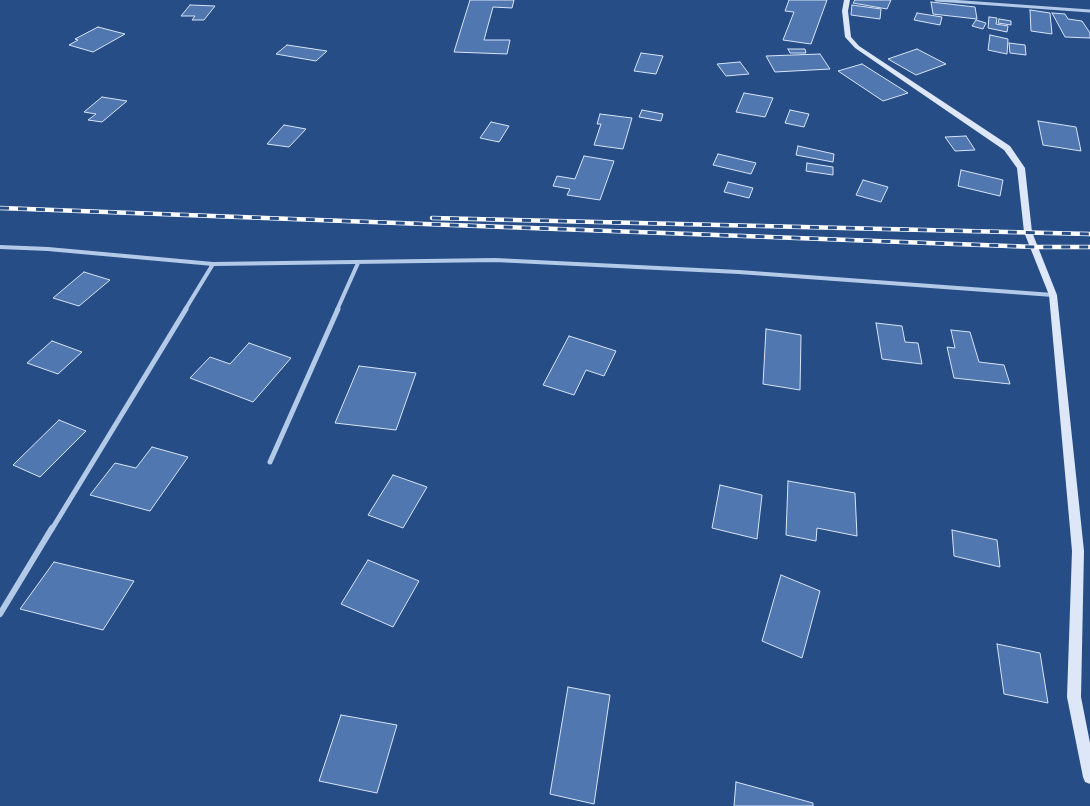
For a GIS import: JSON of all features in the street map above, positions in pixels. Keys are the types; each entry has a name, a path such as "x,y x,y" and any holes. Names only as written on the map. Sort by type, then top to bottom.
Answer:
{"street":[{"path":"847,0 845,11 848,36 857,47 1007,148 1021,168 1028,232 1053,295 1078,551 1074,697 1090,777"},
{"path":"936,0 1090,11"},
{"path":"0,247 48,249 213,264 514,261 739,272 1053,295"},
{"path":"270,462 358,262"},
{"path":"0,614 213,264"}],"building":[{"path":"470,0 514,0 512,8 493,7 484,40 510,40 507,54 454,52"},
{"path":"789,0 827,0 811,44 783,40 794,12 785,11"},
{"path":"855,0 891,0 887,9 853,3"},
{"path":"931,2 975,7 977,19 933,14"},
{"path":"190,5 215,6 204,20 192,20 195,16 181,16"},
{"path":"852,5 881,9 880,19 851,15"},
{"path":"1030,10 1050,13 1052,34 1031,31"},
{"path":"917,13 942,17 940,25 914,20"},
{"path":"1052,13 1065,14 1068,19 1082,21 1090,33 1090,38 1065,37"},
{"path":"989,17 997,18 996,24 1008,26 1007,32 988,28"},
{"path":"999,19 1011,21 1011,25 998,23"},
{"path":"976,20 986,23 983,29 972,26"},
{"path":"98,27 125,34 93,52 69,45 78,40 75,39"},
{"path":"990,35 1008,39 1007,54 988,50"},
{"path":"1009,43 1025,45 1026,55 1010,53"},
{"path":"287,45 327,51 316,61 276,54"},
{"path":"788,49 805,49 806,53 790,53"},
{"path":"917,49 946,64 916,75 888,59"},
{"path":"641,53 663,56 656,74 634,71"},
{"path":"820,54 830,69 775,72 766,56"},
{"path":"740,62 749,74 726,76 717,64"},
{"path":"862,64 908,93 883,101 838,71"},
{"path":"744,93 773,98 765,117 736,112"},
{"path":"102,97 127,101 102,122 88,120 96,114 84,112"},
{"path":"642,110 663,114 661,121 639,117"},
{"path":"790,110 809,114 804,127 785,123"},
{"path":"600,114 632,118 623,149 594,145 601,124 597,124"},
{"path":"1038,121 1076,127 1081,151 1043,145"},
{"path":"491,122 509,126 499,142 480,138"},
{"path":"284,125 306,129 289,147 267,144"},
{"path":"966,136 975,150 955,151 945,137"},
{"path":"798,146 834,154 833,162 796,155"},
{"path":"718,154 756,163 751,174 713,165"},
{"path":"584,156 614,161 600,200 567,195 570,189 553,186 557,176 575,179"},
{"path":"807,163 833,167 833,175 806,171"},
{"path":"961,170 1003,180 1000,196 958,186"},
{"path":"863,180 888,187 881,202 856,195"},
{"path":"728,182 753,188 749,198 724,192"},
{"path":"84,272 110,280 79,306 53,298"},
{"path":"876,323 902,326 905,342 918,343 922,364 882,359"},
{"path":"766,329 801,335 800,390 763,384"},
{"path":"951,330 970,332 979,362 1004,365 1010,384 954,378 947,347 955,348"},
{"path":"569,336 616,351 604,376 586,370 574,395 543,385"},
{"path":"52,341 82,352 58,374 27,363"},
{"path":"249,343 291,358 253,402 190,378 210,357 230,364"},
{"path":"359,366 416,373 396,430 335,423"},
{"path":"59,420 86,431 40,477 13,465"},
{"path":"152,447 188,457 150,511 90,495 115,463 136,468"},
{"path":"393,475 427,487 403,528 368,515"},
{"path":"788,481 855,493 857,536 817,528 816,541 786,535"},
{"path":"720,485 762,495 757,539 712,528"},
{"path":"952,530 997,540 1000,567 954,556"},
{"path":"368,560 419,581 393,627 341,604"},
{"path":"54,562 134,581 103,630 20,609"},
{"path":"781,575 820,591 802,658 762,641"},
{"path":"997,644 1040,653 1048,703 1004,694"},
{"path":"568,687 610,695 594,804 550,794"},
{"path":"341,715 397,725 377,793 319,781"},
{"path":"736,782 813,803 813,806 734,806"}],"railway":[{"path":"0,208 1035,247 1090,247"},
{"path":"432,218 1090,234"}]}
